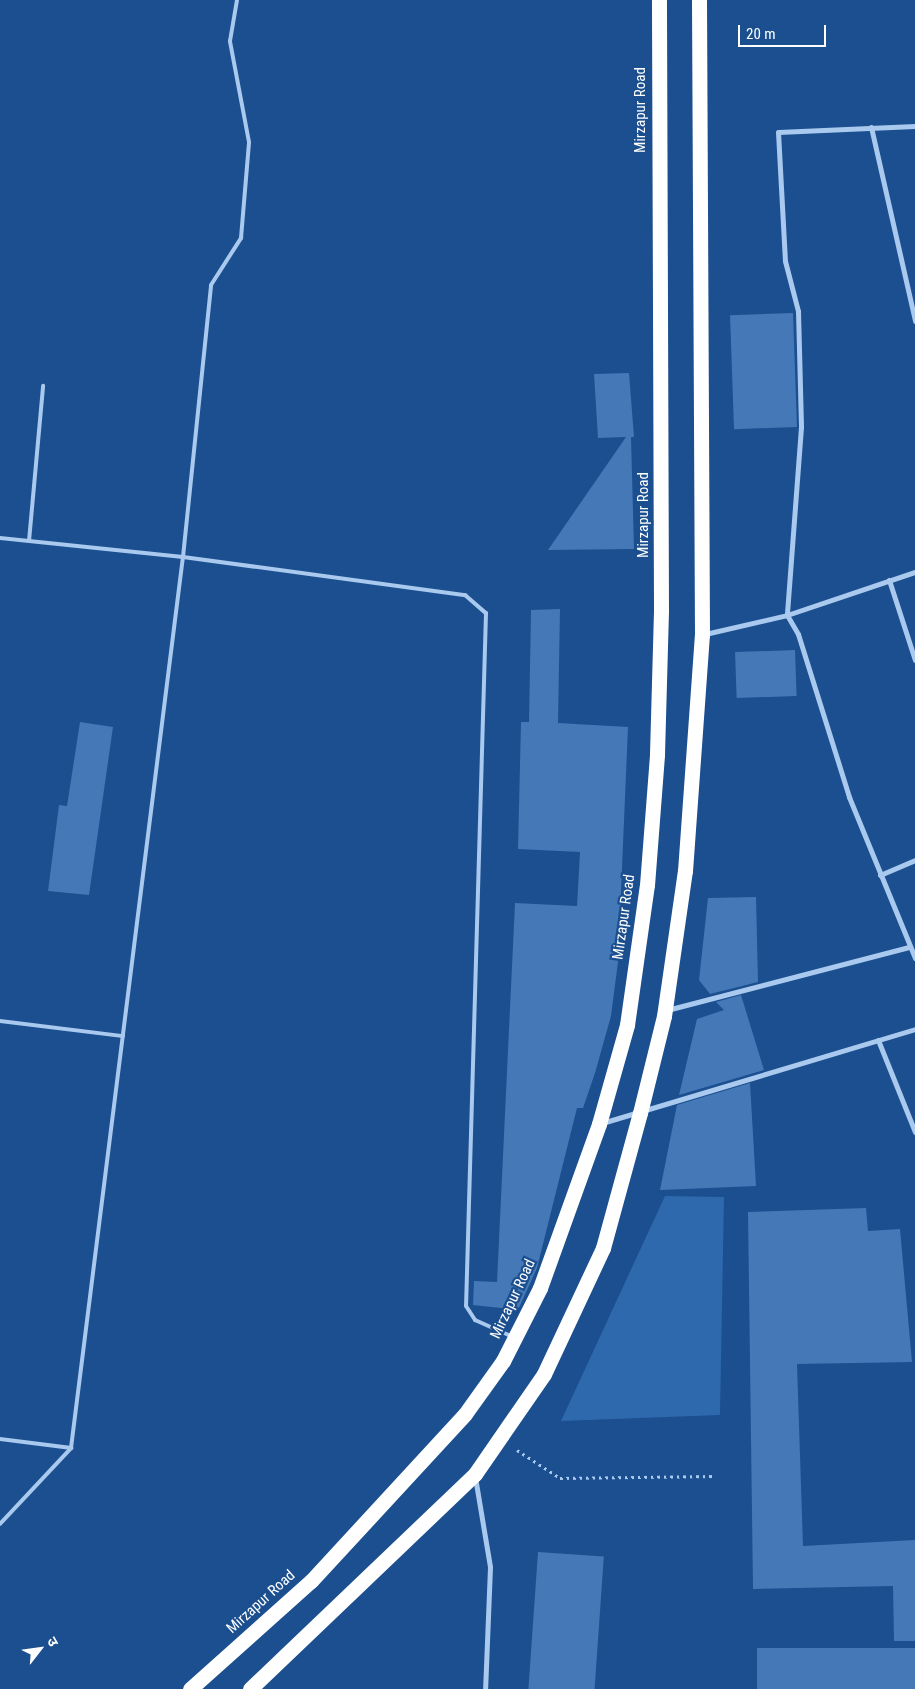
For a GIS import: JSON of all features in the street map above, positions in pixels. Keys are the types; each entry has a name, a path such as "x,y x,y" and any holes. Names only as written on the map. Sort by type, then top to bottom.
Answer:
{"highway":[{"name":"Mirzapur Road","path":"190,1689 311,1581 465,1414 515,1338 540,1288 600,1124 627,1025 647,885 657,754 662,611 659,0"},
{"path":"250,1689 475,1474 544,1374 603,1248 640,1113 664,1010 685,871 702,635 699,0"}],"street":[{"path":"915,126 778,132 785,261 798,311 800,408 787,615 798,634 849,797 915,958"},
{"path":"871,127 915,321"},
{"path":"702,635 787,615 915,572"},
{"path":"889,580 915,660"},
{"path":"880,875 915,860"},
{"path":"664,1010 910,947"},
{"path":"600,1124 915,1029"},
{"path":"878,1040 915,1132"},
{"path":"475,1474 490,1567 485,1689"}],"lane":[{"path":"0,1524 70,1448 183,557 212,285 241,238 249,142 230,41 237,0"},
{"path":"29,541 43,386"},
{"path":"0,538 183,557 465,595 486,613 466,1306 475,1320 515,1338"},
{"path":"0,1021 123,1036"},
{"path":"0,1439 70,1448"}],"path":[{"path":"530,1461 560,1478 716,1476"}],"shaded area":[{"path":"665,1196 724,1197 720,1415 561,1421"}],"building":[{"path":"793,313 797,427 734,429 730,315"},
{"path":"629,373 634,437 631,437 634,549 548,550 626,437 598,438 594,374"},
{"path":"560,609 558,723 628,727 618,962 611,1016 595,1073 583,1108 577,1108 537,1268 518,1310 473,1305 474,1281 497,1282 515,903 577,906 580,852 518,849 521,722 529,722 531,610"},
{"path":"795,650 797,696 737,698 735,652"},
{"path":"80,722 113,727 89,895 48,891 59,805 67,806"},
{"path":"756,897 758,982 710,994 699,980 708,898"},
{"path":"741,995 764,1070 679,1095 697,1019 724,1010 716,1002"},
{"path":"750,1083 756,1186 660,1190 677,1105"},
{"path":"866,1208 868,1231 900,1229 912,1362 797,1364 803,1546 915,1540 915,1641 894,1641 893,1586 753,1589 748,1212"},
{"path":"538,1552 604,1557 595,1689 528,1689"},
{"path":"757,1648 915,1648 915,1689 757,1689"}]}
